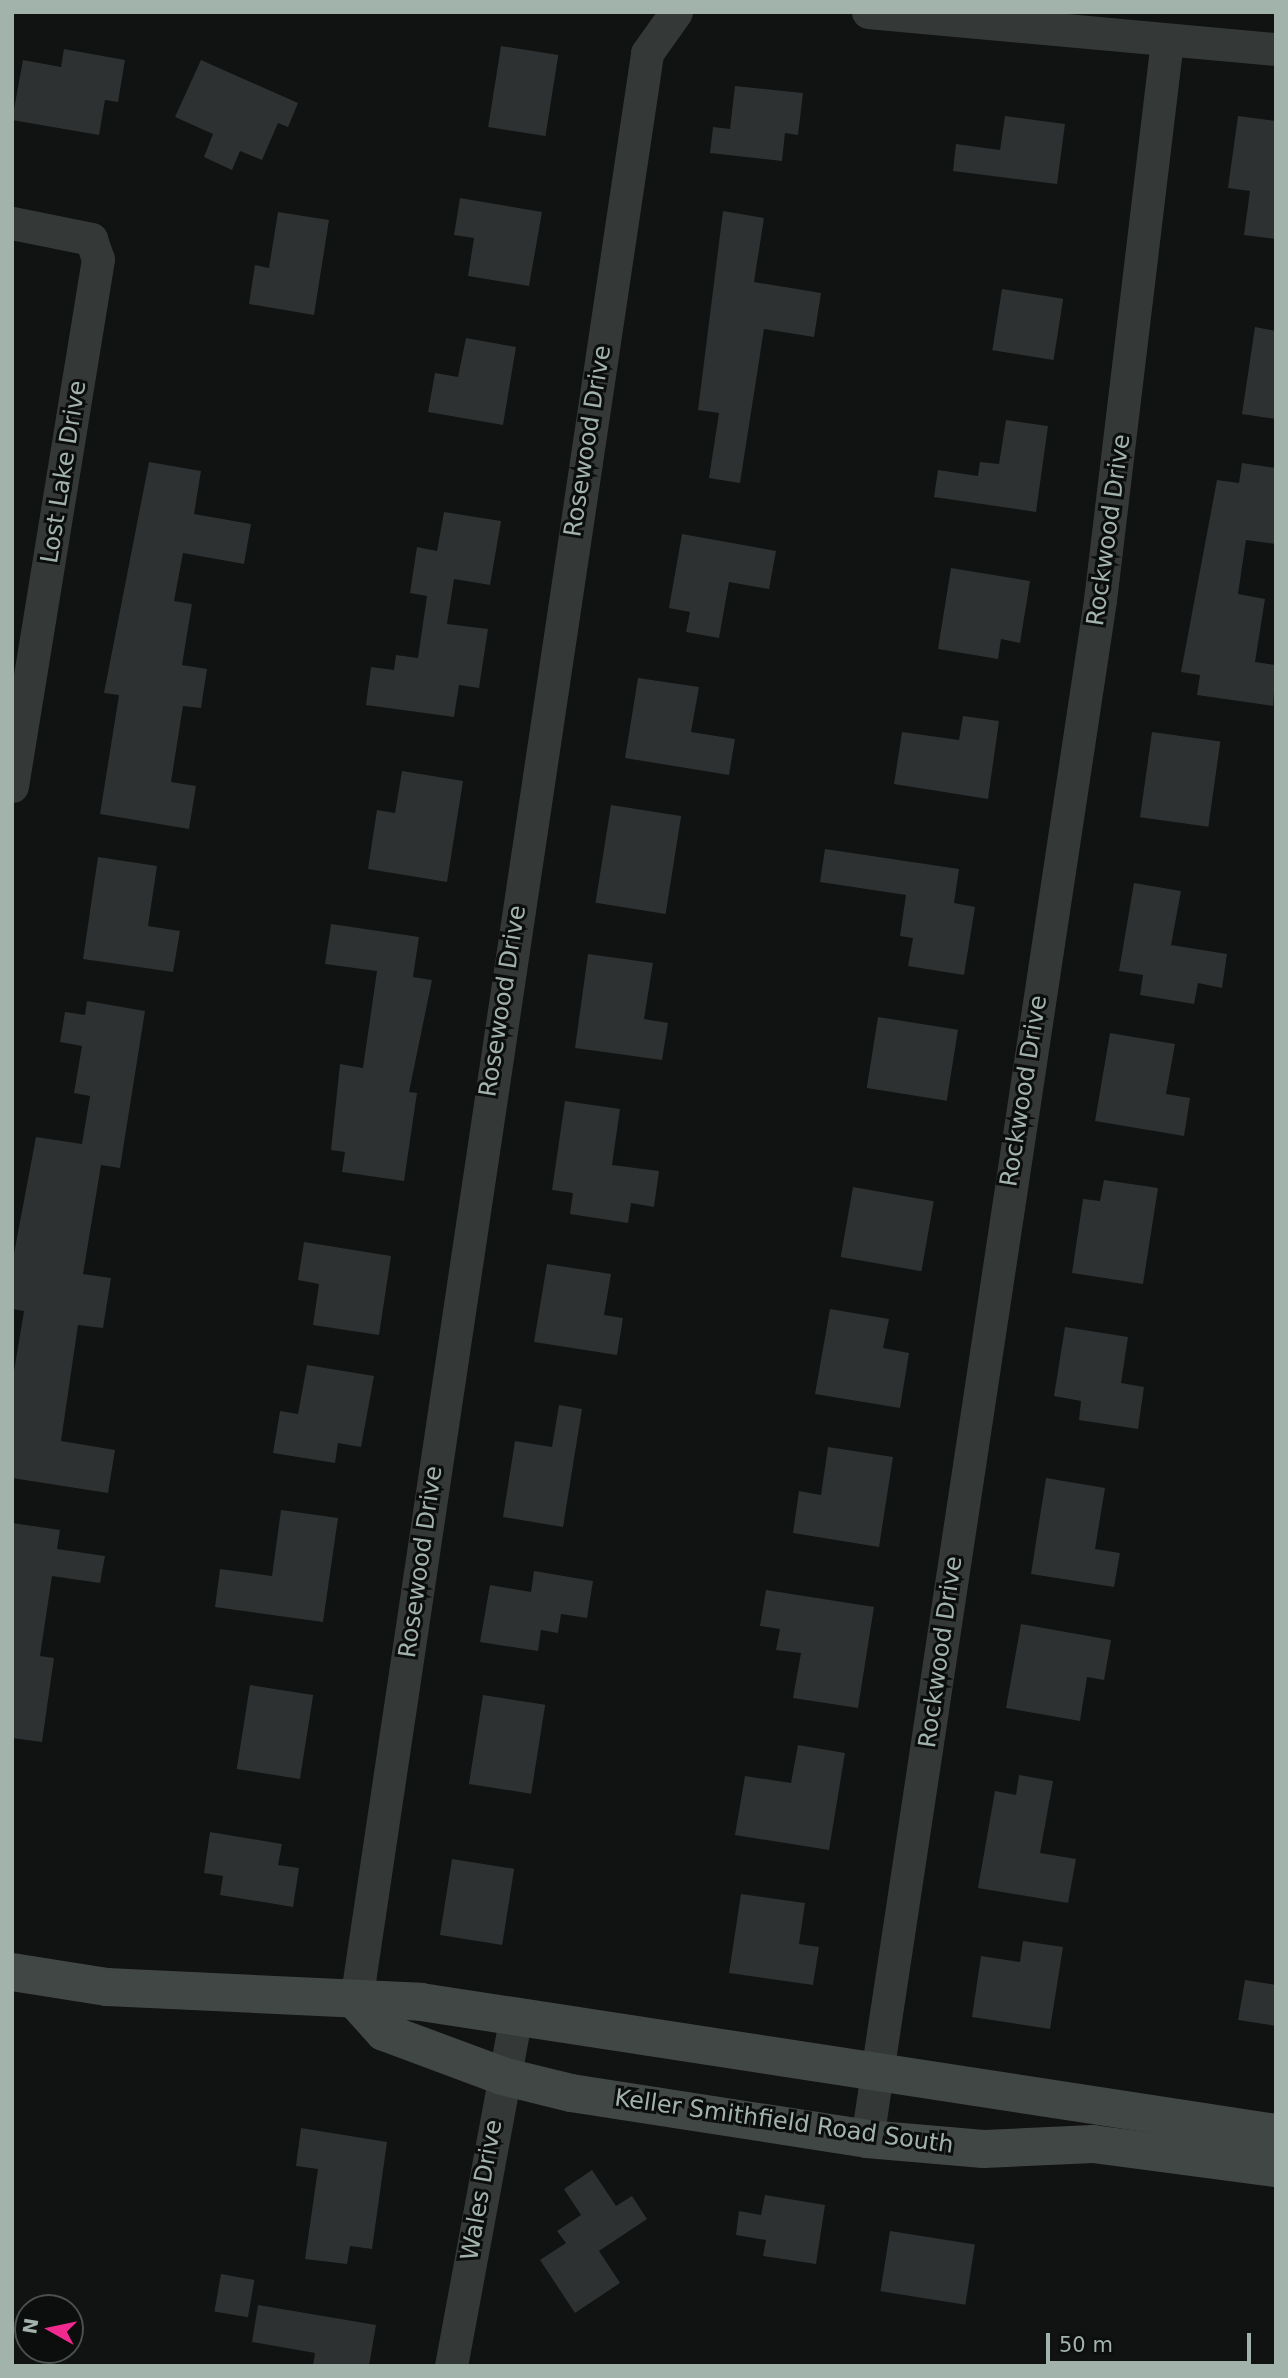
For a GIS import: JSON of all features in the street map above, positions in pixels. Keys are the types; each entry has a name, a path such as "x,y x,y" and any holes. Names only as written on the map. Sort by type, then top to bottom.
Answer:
{"main road":[{"path":"12,1972 107,1987 356,2001 516,2014 1276,2133"},
{"name":"Keller Smithfield Road South","path":"356,2001 384,2032 502,2076 867,2138 984,2148 1093,2144 1276,2168"}],"street":[{"name":"Rosewood Drive","path":"356,2001 647,53 676,12"},
{"path":"869,12 1276,49"},
{"name":"Rockwood Drive","path":"867,2138 1100,600 1167,41"},
{"name":"Lost Lake Drive","path":"12,223 90,239 98,259 12,786"},
{"name":"Wales Drive","path":"451,2366 502,2076 516,2014"}],"building":[{"path":"501,46 558,55 545,136 488,127"},
{"path":"64,49 125,60 118,102 105,100 99,135 12,120 23,60 61,67"},
{"path":"201,60 298,103 288,127 278,123 262,160 240,151 232,170 204,157 213,134 175,117"},
{"path":"735,86 803,93 798,135 785,133 782,161 710,153 713,127 730,129"},
{"path":"1005,116 1065,124 1057,184 953,171 956,144 1000,150"},
{"path":"1238,116 1276,121 1276,239 1244,235 1250,191 1228,188"},
{"path":"460,198 542,212 529,286 468,276 474,238 454,235"},
{"path":"723,211 764,218 754,282 821,293 814,337 764,329 740,483 709,478 719,413 698,410"},
{"path":"278,212 329,220 314,315 249,304 255,265 269,268"},
{"path":"1002,289 1063,299 1054,360 992,350"},
{"path":"1255,327 1276,331 1276,419 1242,414"},
{"path":"466,338 516,347 503,425 428,412 435,373 458,377"},
{"path":"1006,420 1048,426 1036,512 934,497 938,470 978,476 980,462 999,464"},
{"path":"149,462 201,471 194,514 251,524 244,564 183,553 174,601 192,604 182,665 207,669 201,708 183,706 171,782 196,786 189,829 100,814 119,695 104,693"},
{"path":"1242,463 1276,468 1276,544 1246,540 1238,594 1265,599 1255,662 1276,665 1273,706 1197,695 1200,675 1181,672 1217,480 1239,483"},
{"path":"444,512 501,521 490,585 454,579 447,624 488,629 479,688 459,685 454,717 366,705 371,667 394,670 396,655 418,658 427,596 410,593 417,547 437,551"},
{"path":"682,534 776,551 769,589 729,582 719,638 686,632 690,612 669,608"},
{"path":"951,568 1030,581 1020,643 1001,639 998,659 938,649"},
{"path":"638,678 699,687 691,732 735,739 729,775 625,758"},
{"path":"963,716 999,721 988,799 894,784 902,732 959,740"},
{"path":"1152,732 1220,742 1208,827 1140,817"},
{"path":"402,771 463,781 447,882 368,869 377,810 395,813"},
{"path":"611,805 681,816 666,914 596,903"},
{"path":"825,849 959,869 954,903 975,907 964,975 908,966 913,938 900,936 906,895 820,882"},
{"path":"98,857 157,866 148,926 180,931 173,972 83,959"},
{"path":"1134,883 1181,891 1171,945 1227,954 1222,988 1198,983 1194,1004 1140,995 1143,975 1119,971"},
{"path":"331,924 419,937 413,977 432,980 409,1092 417,1093 404,1181 342,1172 345,1152 331,1150 340,1064 363,1068 377,971 325,964"},
{"path":"588,954 653,963 644,1019 668,1023 662,1060 575,1048"},
{"path":"87,1001 145,1011 120,1168 101,1165 83,1274 111,1278 103,1328 78,1325 61,1441 115,1450 108,1493 12,1478 12,1383 24,1311 12,1309 12,1264 36,1137 82,1144 90,1096 74,1093 82,1046 60,1042 65,1012 85,1015"},
{"path":"878,1017 958,1030 947,1101 867,1088"},
{"path":"1110,1033 1175,1044 1166,1094 1190,1098 1184,1136 1095,1121"},
{"path":"565,1101 620,1109 612,1165 659,1171 654,1207 631,1203 628,1223 570,1214 573,1193 552,1190"},
{"path":"1104,1180 1158,1188 1143,1284 1072,1273 1083,1199 1100,1201"},
{"path":"853,1187 934,1201 921,1271 841,1257"},
{"path":"304,1242 391,1256 379,1335 313,1325 319,1284 298,1280"},
{"path":"547,1264 611,1274 604,1315 623,1318 617,1355 534,1342"},
{"path":"830,1309 889,1319 883,1348 909,1353 900,1408 815,1394"},
{"path":"1065,1327 1128,1337 1121,1383 1144,1387 1138,1429 1079,1420 1081,1401 1054,1396"},
{"path":"307,1365 374,1376 361,1447 338,1443 335,1463 273,1453 280,1411 298,1414"},
{"path":"559,1405 582,1409 563,1527 503,1517 515,1441 552,1447"},
{"path":"828,1447 893,1457 879,1547 793,1533 799,1491 821,1495"},
{"path":"1046,1478 1105,1488 1095,1549 1120,1553 1114,1587 1031,1574"},
{"path":"281,1510 338,1518 323,1622 215,1607 220,1569 272,1576"},
{"path":"12,1523 60,1530 57,1549 105,1556 100,1583 52,1576 40,1656 54,1658 42,1742 12,1738"},
{"path":"534,1571 593,1581 587,1618 561,1614 558,1633 541,1630 538,1651 480,1642 490,1585 531,1592"},
{"path":"766,1590 874,1607 858,1708 793,1698 801,1653 776,1650 780,1629 760,1626"},
{"path":"1021,1624 1111,1640 1104,1680 1087,1677 1080,1721 1006,1708"},
{"path":"250,1685 313,1695 300,1779 237,1769"},
{"path":"483,1695 545,1705 531,1794 469,1784"},
{"path":"798,1745 845,1753 829,1850 735,1835 745,1776 791,1783"},
{"path":"1019,1775 1053,1781 1040,1853 1076,1859 1068,1903 978,1888 995,1791 1016,1795"},
{"path":"210,1832 282,1844 278,1865 299,1868 293,1907 220,1895 223,1876 204,1873"},
{"path":"452,1859 514,1869 502,1945 440,1935"},
{"path":"741,1894 805,1903 799,1944 819,1947 813,1985 729,1973"},
{"path":"1023,1941 1063,1947 1050,2029 972,2017 981,1956 1020,1962"},
{"path":"1245,1980 1276,1985 1276,2026 1238,2020"},
{"path":"301,2128 387,2142 372,2249 350,2246 347,2264 305,2259 318,2169 296,2166"},
{"path":"592,2170 616,2206 632,2196 647,2219 599,2251 620,2283 575,2313 540,2260 566,2243 557,2231 581,2215 564,2189"},
{"path":"765,2195 825,2205 816,2264 763,2256 766,2240 736,2235 739,2211 761,2215"},
{"path":"890,2231 975,2244 965,2305 880,2291"},
{"path":"221,2274 254,2280 248,2317 214,2311"},
{"path":"258,2305 376,2325 369,2366 313,2366 315,2353 252,2342"}]}
